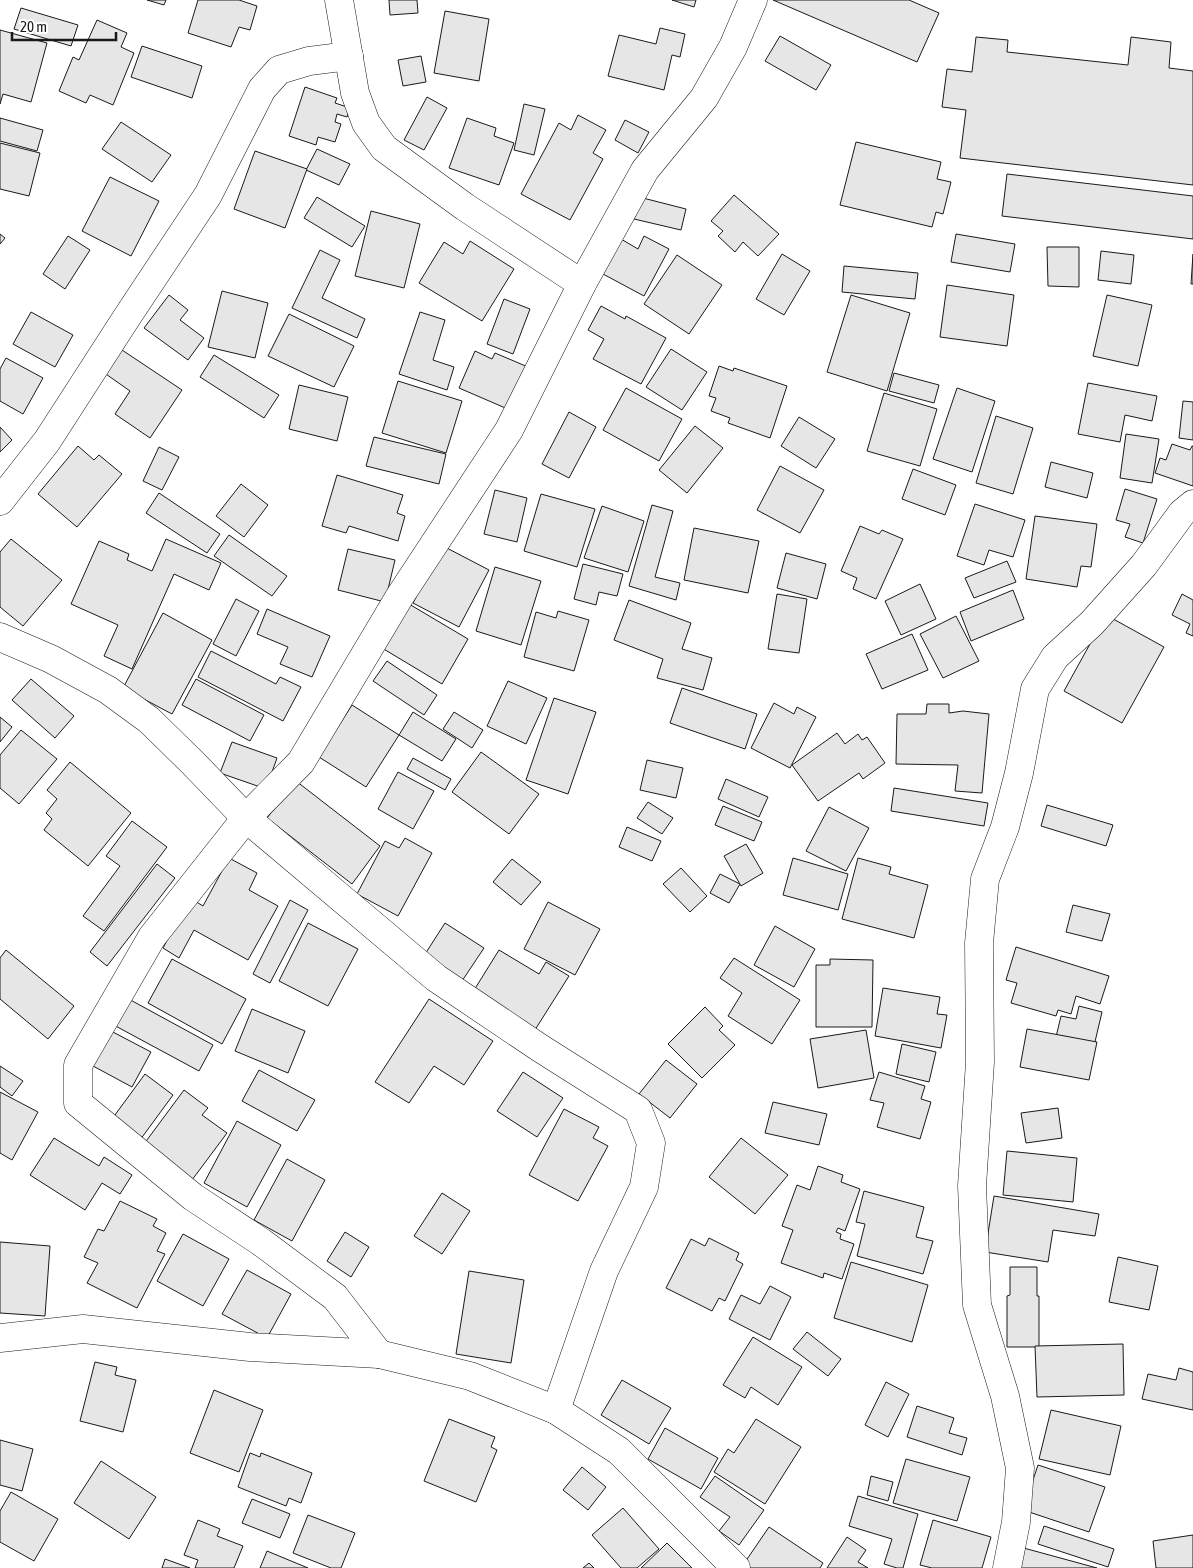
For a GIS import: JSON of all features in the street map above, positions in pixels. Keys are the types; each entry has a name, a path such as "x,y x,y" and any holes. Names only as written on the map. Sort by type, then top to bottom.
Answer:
{"street":[{"path":"339,0 355,93 366,123 384,148 465,207 582,284"},
{"path":"379,1354 335,1297 260,1242 193,1197 78,1103 78,1065 152,936 246,818 301,762 400,596 509,430 582,284 645,170 704,98 732,48 753,0"},
{"path":"0,501 47,441 127,316 208,195 262,89 279,70 309,61 349,56"},
{"path":"1007,1568 1016,1522 1020,1468 1005,1396 977,1305 972,1186 980,1062 979,943 985,879 1007,818 1019,773 1035,689 1055,656 1092,623 1144,565 1182,513 1193,504"},
{"path":"0,637 51,659 108,690 149,720 246,818 436,978 540,1048 638,1110 651,1143 644,1187 604,1271 556,1410"},
{"path":"0,1338 83,1329 250,1347 379,1354 470,1376 556,1410 619,1450 736,1568"}],"building":[{"path":"147,0 166,0 164,5"},
{"path":"198,0 239,0 257,6 250,30 239,27 231,47 188,33"},
{"path":"389,0 417,0 418,13 390,15"},
{"path":"672,0 696,0 694,7"},
{"path":"773,0 909,0 939,13 917,62"},
{"path":"21,8 78,25 71,46 14,29"},
{"path":"445,11 489,19 479,81 434,73"},
{"path":"97,20 127,33 121,47 134,53 113,105 90,95 86,103 59,91 73,57 79,60"},
{"path":"660,28 685,34 680,57 672,55 664,90 608,76 619,35 656,44"},
{"path":"0,30 47,43 31,102 3,94 0,104"},
{"path":"780,36 831,65 816,90 765,61"},
{"path":"976,37 1008,40 1007,52 1128,65 1131,37 1171,42 1169,68 1193,71 1193,185 960,158 966,110 942,107 947,69 972,72"},
{"path":"142,46 202,66 192,98 131,77"},
{"path":"421,56 426,82 403,86 398,60"},
{"path":"305,87 337,98 335,103 350,108 347,117 337,114 335,122 341,124 335,142 318,137 316,145 289,136"},
{"path":"427,97 447,108 424,150 404,140"},
{"path":"524,104 545,109 534,155 514,150"},
{"path":"578,115 606,130 593,153 603,159 570,220 521,194 559,123 571,130"},
{"path":"0,118 43,130 37,151 0,141"},
{"path":"467,118 496,128 494,136 514,143 499,185 449,168"},
{"path":"625,120 649,132 638,153 615,140"},
{"path":"121,122 171,155 152,182 102,149"},
{"path":"856,142 941,162 937,179 951,182 943,214 936,212 932,227 840,205"},
{"path":"0,143 40,153 29,196 0,189"},
{"path":"317,149 350,164 339,185 306,170"},
{"path":"255,151 307,169 285,228 234,209"},
{"path":"1007,174 1193,196 1193,239 1002,216"},
{"path":"110,177 159,201 131,256 82,231"},
{"path":"734,195 779,234 758,256 743,242 735,252 718,236 723,231 711,221"},
{"path":"317,197 365,226 352,247 304,218"},
{"path":"639,197 686,209 681,230 634,219"},
{"path":"371,211 420,224 404,288 355,276"},
{"path":"0,234 5,238 0,244"},
{"path":"956,234 1015,244 1010,272 951,262"},
{"path":"68,236 90,250 65,289 43,274"},
{"path":"644,236 669,249 644,296 603,274 621,239 638,249"},
{"path":"470,241 514,269 482,321 419,283 444,242 463,254"},
{"path":"1047,247 1079,247 1079,287 1048,286"},
{"path":"320,250 340,260 322,298 365,319 357,338 292,308"},
{"path":"1101,251 1134,255 1131,284 1098,280"},
{"path":"782,254 810,271 784,315 756,299"},
{"path":"1193,254 1193,284 1191,284"},
{"path":"677,255 722,285 689,334 644,304"},
{"path":"844,266 918,273 915,299 842,292"},
{"path":"947,285 1014,295 1007,346 940,337"},
{"path":"222,291 268,303 255,358 208,347"},
{"path":"169,295 188,310 180,320 204,338 188,360 144,328"},
{"path":"851,295 910,313 887,391 827,372"},
{"path":"1107,295 1152,305 1138,366 1093,356"},
{"path":"504,299 530,309 513,354 487,344"},
{"path":"601,306 625,319 626,316 666,338 641,384 593,359 604,339 588,330"},
{"path":"31,312 73,335 55,367 13,344"},
{"path":"420,312 445,320 433,360 454,367 447,390 399,374"},
{"path":"289,314 354,346 334,387 268,356"},
{"path":"119,348 182,390 150,438 115,414 130,391 103,372"},
{"path":"671,349 707,372 682,410 646,387"},
{"path":"475,351 492,359 495,353 528,367 510,410 459,388"},
{"path":"214,355 279,395 264,418 200,377"},
{"path":"6,358 43,378 23,414 0,401 0,369"},
{"path":"719,366 733,371 734,368 787,386 770,438 728,423 730,418 711,411 716,398 709,396"},
{"path":"894,373 939,385 934,403 889,391"},
{"path":"398,381 462,401 446,453 382,433"},
{"path":"1088,383 1157,396 1152,421 1125,415 1120,442 1078,434"},
{"path":"299,385 348,397 337,441 289,429"},
{"path":"626,388 682,419 659,461 603,430"},
{"path":"957,388 995,401 972,472 933,459"},
{"path":"884,393 937,409 920,466 867,451"},
{"path":"1183,401 1193,402 1193,440 1179,438"},
{"path":"569,412 596,427 569,478 542,464"},
{"path":"996,416 1033,428 1013,494 976,483"},
{"path":"799,417 835,439 816,468 781,446"},
{"path":"695,426 723,448 687,493 659,470"},
{"path":"0,427 12,440 0,452"},
{"path":"1126,434 1159,439 1152,483 1120,478"},
{"path":"374,437 446,454 439,484 366,466"},
{"path":"1172,444 1190,450 1193,446 1193,486 1155,473 1160,458 1166,460"},
{"path":"78,446 94,460 99,455 122,474 77,527 38,494"},
{"path":"159,447 179,457 162,490 143,481"},
{"path":"1051,462 1093,473 1087,498 1045,487"},
{"path":"780,466 824,490 800,533 757,510"},
{"path":"913,469 956,485 945,515 902,499"},
{"path":"337,475 403,495 397,513 405,516 398,541 349,526 346,533 322,526"},
{"path":"241,484 268,505 244,537 216,516"},
{"path":"1125,489 1157,499 1143,543 1125,537 1130,524 1116,520"},
{"path":"495,490 527,498 517,542 484,534"},
{"path":"159,493 220,534 207,553 146,513"},
{"path":"541,494 595,509 577,567 524,551"},
{"path":"975,504 1025,520 1013,557 989,550 984,565 957,556"},
{"path":"652,505 673,511 655,577 680,583 676,600 629,586"},
{"path":"602,506 644,521 628,572 584,558"},
{"path":"1035,516 1097,524 1091,567 1081,566 1077,587 1026,579"},
{"path":"860,526 879,534 882,530 903,539 876,599 853,589 857,578 841,571"},
{"path":"694,528 759,541 748,593 684,580"},
{"path":"229,535 287,576 272,596 214,556"},
{"path":"11,539 62,580 23,626 0,607 0,552"},
{"path":"166,539 221,563 209,590 174,574 132,669 104,656 118,625 71,604 99,541 129,554 127,560 152,571"},
{"path":"443,546 489,570 459,627 413,603"},
{"path":"348,549 395,560 385,602 338,590"},
{"path":"786,553 826,564 817,599 777,588"},
{"path":"1007,561 1016,582 974,598 965,578"},
{"path":"583,564 623,574 617,596 599,592 596,605 574,599"},
{"path":"495,567 541,581 521,645 476,631"},
{"path":"920,584 936,619 901,635 885,601"},
{"path":"1013,590 1024,619 971,641 960,612"},
{"path":"777,594 807,599 799,653 768,649"},
{"path":"1182,594 1193,600 1193,636 1186,633 1190,624 1172,615"},
{"path":"236,599 259,611 236,656 213,644"},
{"path":"629,600 691,623 682,649 712,658 703,690 657,678 663,659 614,640"},
{"path":"409,604 468,639 442,684 382,648"},
{"path":"267,609 330,636 312,677 280,664 288,647 257,634"},
{"path":"558,611 589,620 574,671 524,657 536,612 556,618"},
{"path":"163,613 212,640 172,714 123,688"},
{"path":"1106,615 1164,647 1122,723 1064,691"},
{"path":"956,616 979,661 943,678 920,634"},
{"path":"912,634 928,670 882,689 866,654"},
{"path":"211,651 276,684 280,677 301,687 283,721 198,677"},
{"path":"387,661 437,695 424,715 373,681"},
{"path":"31,679 74,716 55,738 12,700"},
{"path":"196,679 264,715 250,741 182,705"},
{"path":"508,681 547,698 526,744 487,726"},
{"path":"682,688 757,714 745,749 670,723"},
{"path":"554,698 596,712 568,794 526,780"},
{"path":"774,703 794,714 797,707 816,717 790,768 751,748"},
{"path":"927,704 949,704 949,713 963,711 989,714 982,793 955,791 958,765 896,764 897,714 926,714"},
{"path":"352,705 399,735 366,787 319,757"},
{"path":"413,712 456,739 442,761 399,735"},
{"path":"454,712 483,730 472,748 443,729"},
{"path":"0,717 12,727 0,742"},
{"path":"21,730 57,759 19,804 0,788 0,755"},
{"path":"837,733 845,744 858,734 862,740 867,737 885,763 863,779 859,773 818,801 792,765"},
{"path":"232,742 277,758 266,789 220,773"},
{"path":"481,752 539,794 509,834 452,792"},
{"path":"413,758 451,779 445,790 407,769"},
{"path":"647,760 683,768 676,798 640,790"},
{"path":"70,762 131,813 88,866 44,830 52,819 46,813 57,799 47,790"},
{"path":"398,772 434,791 413,829 378,809"},
{"path":"726,779 768,797 759,817 718,799"},
{"path":"296,781 380,846 352,884 267,818"},
{"path":"894,788 988,803 984,826 891,811"},
{"path":"648,802 673,818 662,834 637,818"},
{"path":"1047,805 1113,825 1106,846 1041,826"},
{"path":"723,806 762,822 754,841 715,825"},
{"path":"829,807 869,828 846,871 806,851"},
{"path":"132,821 167,847 104,931 83,916 120,866 106,856"},
{"path":"627,827 661,841 652,861 619,847"},
{"path":"405,838 432,853 398,916 357,894 385,841 399,848"},
{"path":"746,844 763,873 741,886 724,856"},
{"path":"229,858 257,873 249,890 278,906 248,960 194,930 179,958 163,948 190,898 203,906"},
{"path":"793,858 848,874 838,910 783,895"},
{"path":"858,858 891,867 889,874 928,885 914,938 842,919"},
{"path":"512,859 541,882 521,905 493,882"},
{"path":"157,864 175,878 107,966 90,952"},
{"path":"681,868 707,896 690,912 663,884"},
{"path":"720,874 740,884 729,903 710,893"},
{"path":"290,900 308,910 270,983 253,974"},
{"path":"548,902 600,929 575,975 524,949"},
{"path":"1073,905 1110,914 1102,941 1066,932"},
{"path":"308,923 358,949 328,1006 279,981"},
{"path":"445,923 484,948 458,987 420,962"},
{"path":"775,926 815,949 794,987 754,965"},
{"path":"1016,947 1109,976 1100,1004 1076,996 1071,1014 1058,1010 1056,1016 1011,1003 1017,983 1006,980"},
{"path":"6,950 74,1006 48,1039 0,999 0,958"},
{"path":"499,950 539,974 546,962 569,976 533,1033 471,995"},
{"path":"734,958 800,1000 772,1044 728,1016 742,993 720,978"},
{"path":"172,959 246,999 222,1044 148,1003"},
{"path":"830,959 873,960 872,1027 816,1027 816,965 830,965"},
{"path":"883,988 940,997 937,1014 947,1015 941,1048 875,1036"},
{"path":"125,997 213,1045 199,1071 110,1023"},
{"path":"429,999 493,1041 464,1085 434,1066 409,1103 375,1082"},
{"path":"1079,1006 1102,1012 1094,1046 1056,1037 1061,1016 1076,1019"},
{"path":"705,1007 723,1026 719,1030 735,1045 702,1078 668,1044"},
{"path":"252,1009 305,1031 288,1073 235,1051"},
{"path":"1027,1029 1097,1042 1089,1080 1020,1067"},
{"path":"866,1030 874,1078 818,1088 810,1039"},
{"path":"111,1031 151,1052 132,1087 93,1066"},
{"path":"902,1044 936,1052 929,1082 896,1074"},
{"path":"666,1060 697,1084 670,1118 639,1094"},
{"path":"0,1066 23,1081 12,1096 0,1087"},
{"path":"259,1070 315,1100 297,1131 242,1101"},
{"path":"523,1072 563,1098 537,1137 497,1111"},
{"path":"879,1072 925,1086 921,1099 931,1102 920,1139 877,1127 884,1103 870,1100"},
{"path":"145,1074 173,1095 140,1140 112,1119"},
{"path":"184,1090 208,1108 202,1115 227,1133 189,1184 141,1148"},
{"path":"0,1092 38,1112 12,1160 0,1153"},
{"path":"773,1102 827,1114 819,1145 765,1133"},
{"path":"1058,1108 1062,1138 1026,1143 1021,1113"},
{"path":"564,1109 599,1127 593,1138 608,1146 578,1201 529,1175"},
{"path":"237,1121 281,1145 247,1207 204,1183"},
{"path":"54,1138 99,1166 104,1157 132,1175 120,1194 102,1183 85,1210 30,1175"},
{"path":"741,1138 788,1175 755,1214 709,1177"},
{"path":"1007,1151 1077,1158 1073,1202 1003,1195"},
{"path":"287,1159 325,1180 292,1241 254,1220"},
{"path":"818,1166 843,1175 841,1182 860,1189 845,1231 838,1228 836,1232 841,1234 840,1239 854,1244 842,1279 824,1273 823,1278 781,1263 793,1230 782,1226 797,1185 810,1190"},
{"path":"864,1191 924,1207 916,1237 933,1241 923,1274 857,1256 865,1224 856,1222"},
{"path":"442,1193 470,1211 442,1254 414,1236"},
{"path":"994,1196 1099,1214 1095,1236 1053,1230 1048,1262 985,1252"},
{"path":"120,1201 157,1219 153,1226 166,1233 157,1251 165,1254 137,1308 87,1283 98,1263 84,1257 98,1229 104,1231"},
{"path":"345,1232 369,1247 351,1277 327,1261"},
{"path":"183,1234 229,1259 203,1306 157,1281"},
{"path":"709,1238 739,1253 736,1260 743,1264 725,1301 719,1298 712,1311 666,1288 691,1239 705,1246"},
{"path":"0,1242 50,1246 45,1316 0,1313"},
{"path":"1118,1257 1158,1266 1149,1310 1109,1302"},
{"path":"851,1262 928,1285 912,1342 834,1318"},
{"path":"1010,1267 1037,1267 1039,1347 1007,1347 1007,1296 1010,1295"},
{"path":"247,1270 291,1294 267,1338 222,1314"},
{"path":"469,1271 524,1280 511,1363 456,1354"},
{"path":"770,1286 791,1297 770,1340 729,1319 741,1295 760,1304"},
{"path":"807,1332 841,1359 828,1376 793,1349"},
{"path":"753,1337 802,1367 778,1405 751,1387 745,1398 723,1385"},
{"path":"1123,1344 1124,1395 1037,1397 1035,1346"},
{"path":"95,1362 117,1367 115,1375 136,1380 123,1432 80,1421"},
{"path":"1179,1368 1193,1372 1193,1410 1142,1399 1148,1374 1176,1380"},
{"path":"622,1380 671,1408 649,1444 601,1415"},
{"path":"886,1382 909,1394 888,1437 865,1425"},
{"path":"214,1390 263,1410 239,1472 190,1453"},
{"path":"917,1406 954,1418 949,1433 967,1438 962,1455 907,1437"},
{"path":"1051,1410 1121,1426 1110,1475 1039,1459"},
{"path":"449,1419 495,1437 491,1447 497,1450 476,1502 424,1481"},
{"path":"756,1419 801,1447 765,1504 714,1472 728,1449 734,1453"},
{"path":"665,1428 718,1458 701,1489 648,1459"},
{"path":"0,1440 33,1449 22,1491 0,1485"},
{"path":"250,1453 260,1457 261,1453 312,1473 301,1503 289,1498 286,1506 238,1487"},
{"path":"906,1459 970,1477 957,1521 893,1503"},
{"path":"101,1461 156,1497 129,1539 74,1503"},
{"path":"1038,1465 1105,1487 1089,1532 1023,1510"},
{"path":"582,1467 606,1487 588,1510 563,1490"},
{"path":"715,1476 764,1510 739,1545 719,1531 730,1517 700,1497"},
{"path":"871,1476 893,1482 888,1501 867,1495"},
{"path":"11,1492 58,1519 34,1561 0,1542 0,1511"},
{"path":"858,1496 918,1514 903,1568 884,1564 892,1539 849,1526"},
{"path":"252,1499 290,1514 280,1538 242,1523"},
{"path":"623,1508 659,1549 637,1568 621,1568 592,1535"},
{"path":"308,1515 355,1533 341,1568 331,1568 293,1553"},
{"path":"198,1520 220,1529 217,1536 243,1546 234,1568 195,1568 198,1560 184,1555"},
{"path":"933,1520 991,1537 982,1568 932,1568 920,1565"},
{"path":"1044,1526 1114,1549 1108,1567 1038,1544"},
{"path":"769,1527 823,1563 820,1568 741,1568"},
{"path":"1193,1535 1193,1568 1156,1568 1153,1541"},
{"path":"847,1537 866,1550 858,1562 868,1568 827,1568"},
{"path":"667,1543 692,1568 641,1568 664,1546"},
{"path":"1020,1547 1097,1568 1014,1568"},
{"path":"267,1551 308,1568 260,1568"},
{"path":"165,1559 190,1568 162,1568"},
{"path":"589,1563 594,1568 583,1568"}]}
